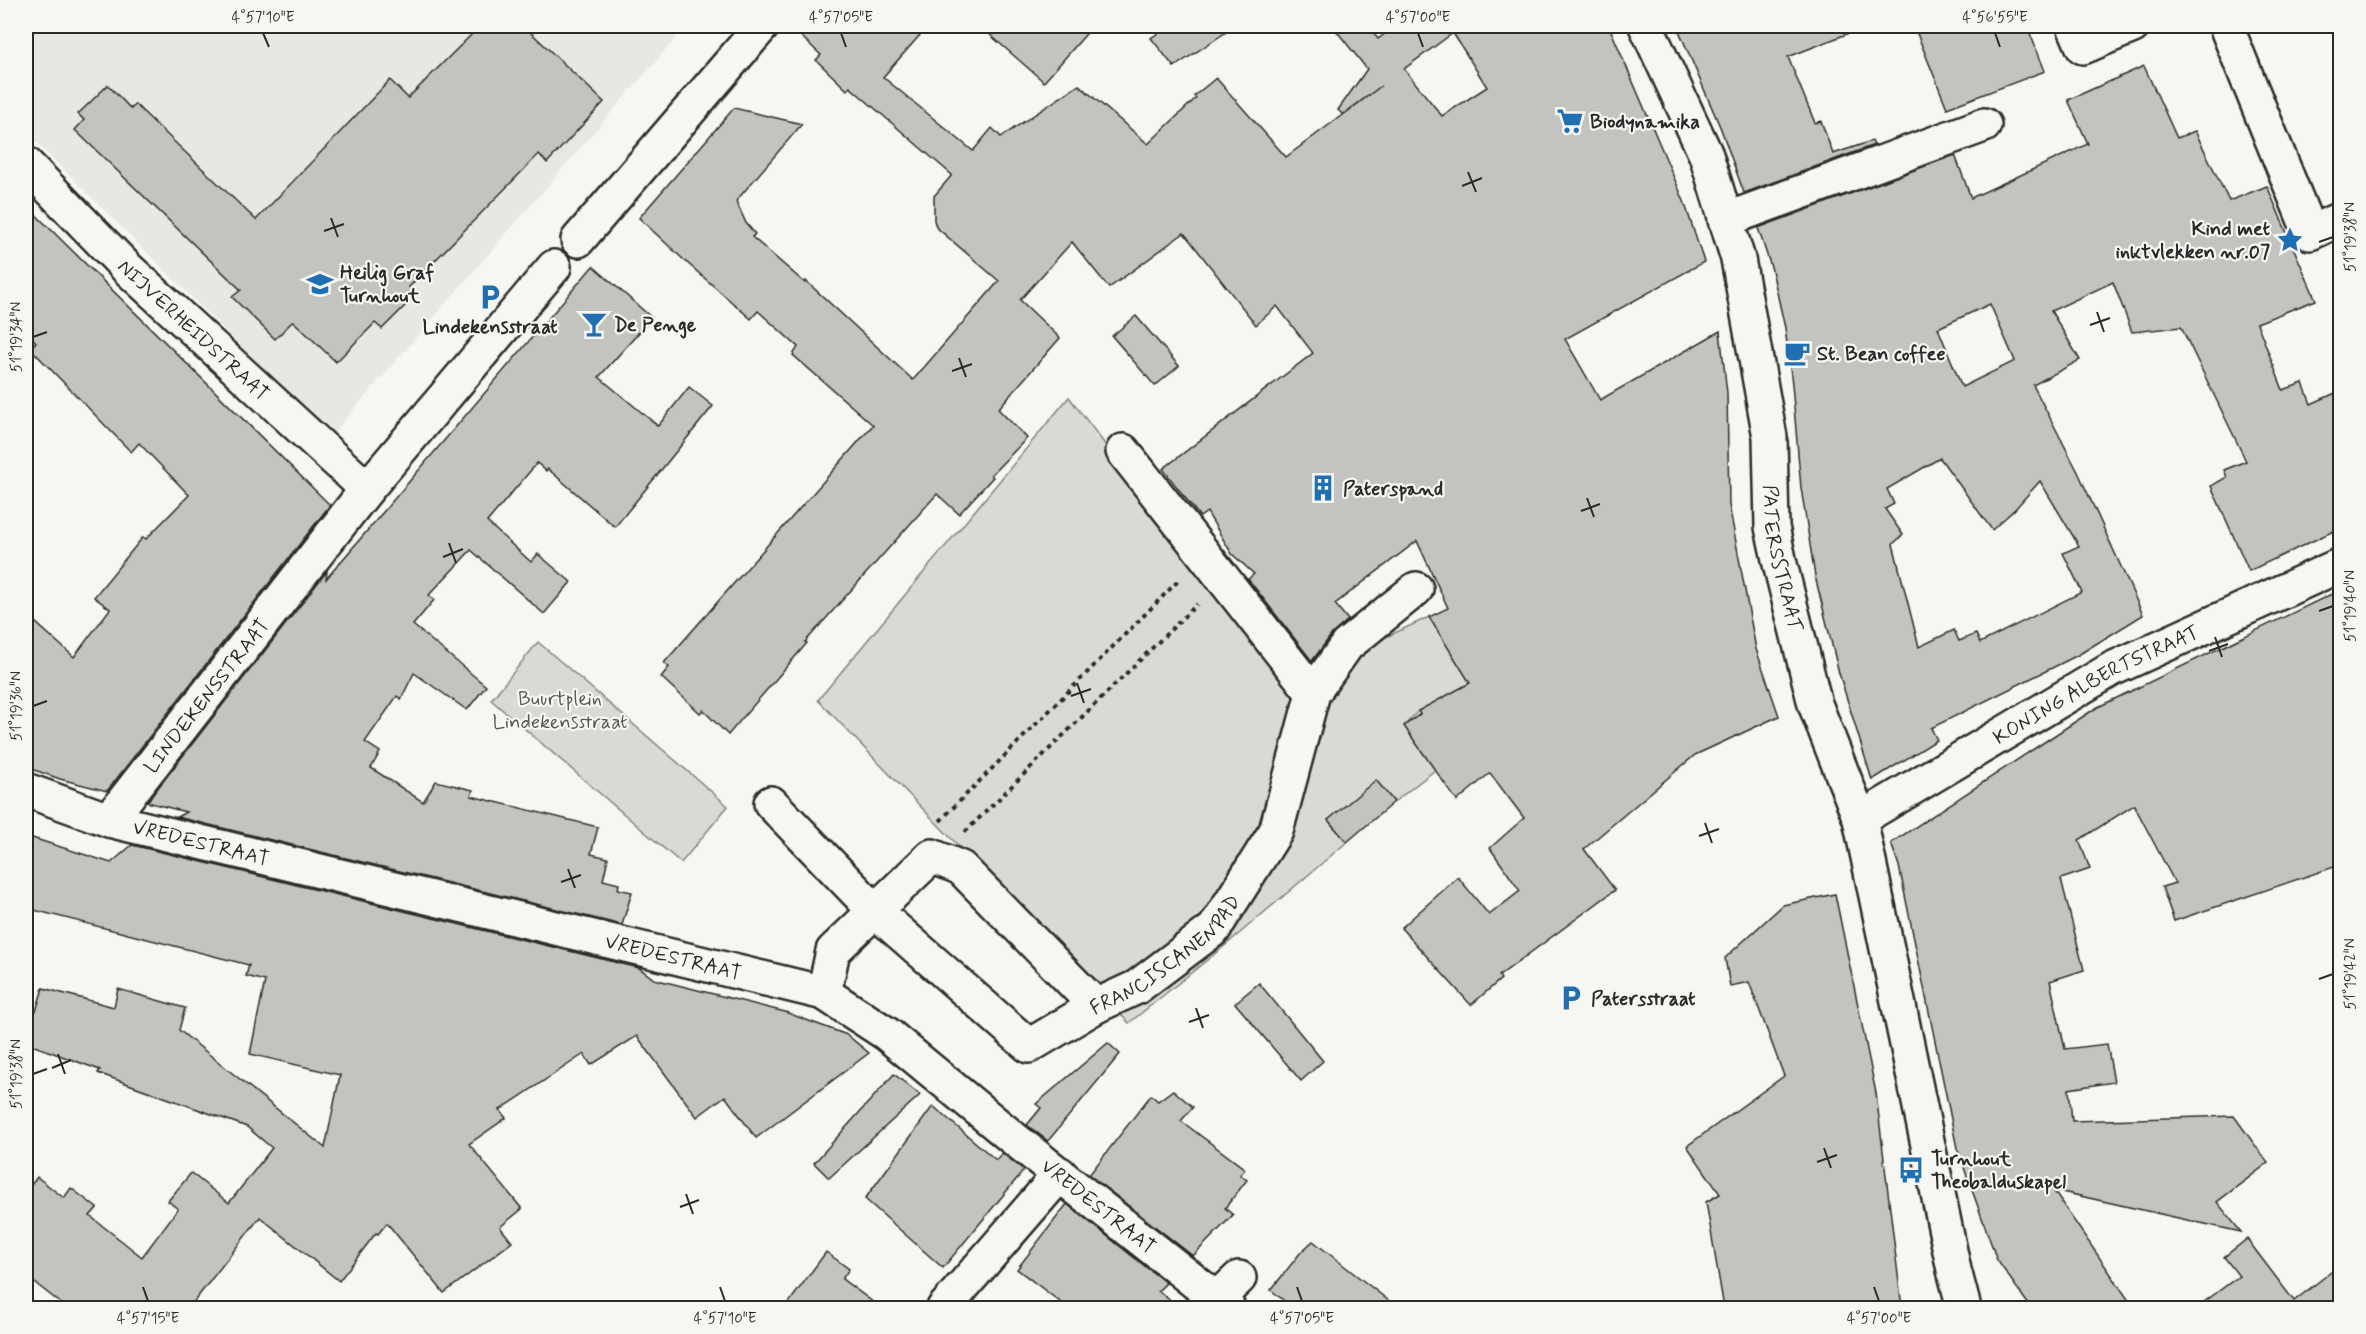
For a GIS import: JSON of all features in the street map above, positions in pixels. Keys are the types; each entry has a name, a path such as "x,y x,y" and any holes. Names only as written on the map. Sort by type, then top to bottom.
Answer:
{"street":[{"path":"578,240 762,26"},
{"name":"PATERSSTRAAT","path":"1646,26 1706,155 1738,259 1770,437 1772,527 1815,704 1860,819 1954,1270 1964,1308"},
{"path":"2074,26 2083,47 2133,26"},
{"path":"2226,26 2310,233 2340,219"},
{"path":"1725,220 1984,125"},
{"name":"NIJVERHEIDSTRAAT","path":"26,164 128,269 367,489"},
{"name":"LINDEKENSSTRAAT","path":"109,820 367,489 554,267"},
{"path":"1123,451 1314,693"},
{"name":"KONING ALBERTSTRAAT","path":"1860,819 2112,669 2340,565"},
{"name":"FRANCISCANENPAD","path":"932,856 961,868 1096,1006 1137,987 1214,929 1276,831 1314,693 1347,645 1416,589"},
{"name":"VREDESTRAAT","path":"26,790 109,820 824,993 887,1034 1060,1174 1228,1295"},
{"path":"771,803 875,911 1029,1046 1096,1006"},
{"path":"824,993 833,951 932,856"},
{"path":"944,1308 1060,1174"}],"path":[{"path":"1214,566 948,849 932,856 927,834 1214,566"}],"shaded area":[{"name":"Heilig Graf Turnhout","path":"26,26 686,26 331,436 26,132"}],"green space":[{"path":"1069,397 1287,683 1429,617 1472,682 1418,711 1404,726 1435,770 1394,802 1376,781 1328,820 1347,842 1227,944 1129,1023 818,700"},
{"name":"Buurtplein Lindekensstraat","path":"538,642 728,806 681,863 491,700"}],"building":[{"path":"480,26 524,26 604,102 547,163 539,154 409,287 416,295 382,329 375,323 336,362 293,321 275,339 232,297 241,290 75,130 84,120 78,114 108,85 131,109 135,104 256,220 390,80 408,98"},
{"path":"790,26 928,26 883,77 973,151 992,128 1001,137 1079,85 1148,144 1196,98 1194,96 1216,78 1286,157 1343,115 1338,110 1367,69 1335,29 1340,26 1368,26 1378,39 1395,26 1609,26 1684,201 1704,262 1565,339 1600,400 1720,331 1727,393 1729,505 1756,649 1779,716 1695,755 1584,849 1615,890 1499,976 1501,979 1471,1005 1401,928 1458,877 1489,915 1520,891 1490,848 1524,818 1490,773 1457,801 1404,726 1420,714 1418,711 1470,683 1429,617 1448,608 1417,541 1335,604 1348,620 1332,634 1312,661 1248,579 1254,574 1232,554 1207,512 1200,517 1163,469 1313,353 1277,306 1256,325 1184,233 1109,288 1072,242 1020,300 1060,338 998,409 1027,438 991,475 993,477 959,514 937,494 805,642 807,643 728,735 703,710 700,713 661,677 669,667 664,663 873,425 793,355 798,347 758,311 751,319 639,218 734,108 802,124 736,201 746,223 755,234 752,237 805,283 806,281 913,380 999,281 936,227 934,196 952,175 850,87 847,90 816,60 821,55","holes":["1453,33 1487,87 1442,116 1404,69"]},
{"path":"980,26 1093,26 1044,82"},
{"path":"1169,26 1235,26 1174,67 1151,38"},
{"path":"1677,26 1862,26 1862,28 1788,57 1815,123 1821,121 1833,154 1872,141 1874,145 1744,193 1721,129"},
{"path":"1914,26 2027,26 2045,71 1947,108"},
{"path":"2144,66 2177,138 2195,131 2229,201 2267,186 2316,300 2257,323 2283,390 2303,383 2311,404 2340,391 2340,528 2249,571 2211,486 2227,477 2224,470 2246,461 2181,327 2132,332 2113,282 2051,311 2080,360 2033,385 2078,472 2143,615 2078,655 1931,728 1937,740 1872,780 1839,673 1815,576 1801,488 1785,328 1772,270 1758,228 1955,155 1971,198 2088,144 2068,100","holes":["1990,304 2015,361 1962,387 1938,328","1940,458 1992,530 2040,481 2079,546 2063,553 2082,592 1980,643 1976,634 1959,641 1954,630 1919,647 1893,544 1903,535 1885,509 1894,504 1887,489"]},
{"path":"26,205 330,505 107,791 60,779 26,767 26,614 74,657 110,609 94,597 143,537 146,539 189,495 139,443 131,452 30,348 36,342 26,331"},
{"path":"593,266 652,318 599,377 658,426 689,387 713,406 615,527 548,469 546,471 537,463 487,522 531,562 538,554 571,582 544,614 471,550 429,595 434,600 413,625 486,686 467,710 414,673 401,699 397,696 365,742 380,752 371,768 423,802 436,781 473,790 471,796 598,827 591,854 608,858 603,880 619,884 618,889 632,892 622,925 177,817 186,812 147,802 327,571 326,579"},
{"path":"1136,316 1179,366 1155,386 1112,336"},
{"path":"2340,590 2340,865 2174,921 2162,887 2175,883 2134,805 2079,840 2090,869 2061,879 2084,970 2050,981 2065,1049 2107,1044 2114,1082 2069,1089 2072,1121 2234,1116 2268,1163 2217,1202 2241,1232 2053,1190 2134,1308 2031,1308 1997,1260 1957,1148 1899,866 1891,843 2096,708"},
{"path":"1376,780 1394,802 1347,842 1328,820"},
{"path":"26,836 111,863 132,845 639,968 654,979 785,1012 847,1035 869,1053 756,1138 725,1096 697,1117 637,1036 591,1065 584,1054 500,1110 506,1118 469,1144 522,1209 500,1227 512,1242 444,1293 387,1223 378,1234 376,1233 339,1281 260,1217 189,1308 67,1308 26,1276 26,1192 37,1177 64,1198 71,1188 97,1208 90,1216 142,1257 178,1209 168,1201 191,1173 229,1203 272,1148 247,1127 98,1073 100,1070 26,1043 26,1008 36,1011 43,988 114,1007 118,989 185,1008 179,1030 325,1148 340,1075 250,1054 265,981 246,976 249,965 26,908"},
{"path":"1835,894 1876,1093 1902,1308 1724,1308 1706,1202 1720,1194 1687,1146 1784,1076 1749,982 1730,986 1725,958 1783,905"},
{"path":"1259,983 1323,1061 1301,1081 1235,1003"},
{"path":"1108,1043 1120,1054 1048,1141 1027,1125 1041,1108 1036,1104"},
{"path":"894,1074 920,1095 829,1178 814,1163"},
{"path":"1173,1090 1193,1107 1181,1121 1245,1169 1240,1175 1247,1180 1225,1208 1233,1215 1193,1256 1089,1175 1151,1095 1158,1101"},
{"path":"933,1106 996,1160 1002,1153 1024,1170 943,1268 865,1199"},
{"path":"1067,1204 1166,1283 1158,1291 1180,1308 1068,1308 1017,1269"},
{"path":"2247,1239 2294,1301 2340,1265 2340,1308 2196,1308 2239,1276 2224,1257"},
{"path":"1313,1241 1398,1308 1293,1308 1271,1290 1301,1252"},
{"path":"826,1252 849,1269 842,1279 881,1308 785,1308"}],"place":[{"name":"Biodynamika","path":"1570,121"},
{"name":"Kind met inktvlekken nr.07","path":"2290,240"},
{"name":"Heilig Graf Turnhout","path":"320,284"},
{"name":"Lindekensstraat","path":"490,297"},
{"name":"De Penge","path":"594,324"},
{"name":"St. Bean coffee","path":"1797,353"},
{"name":"Paterspand","path":"1323,488"},
{"name":"Patersstraat","path":"1571,998"},
{"name":"Turnhout Theobalduskapel","path":"1911,1170"}]}
